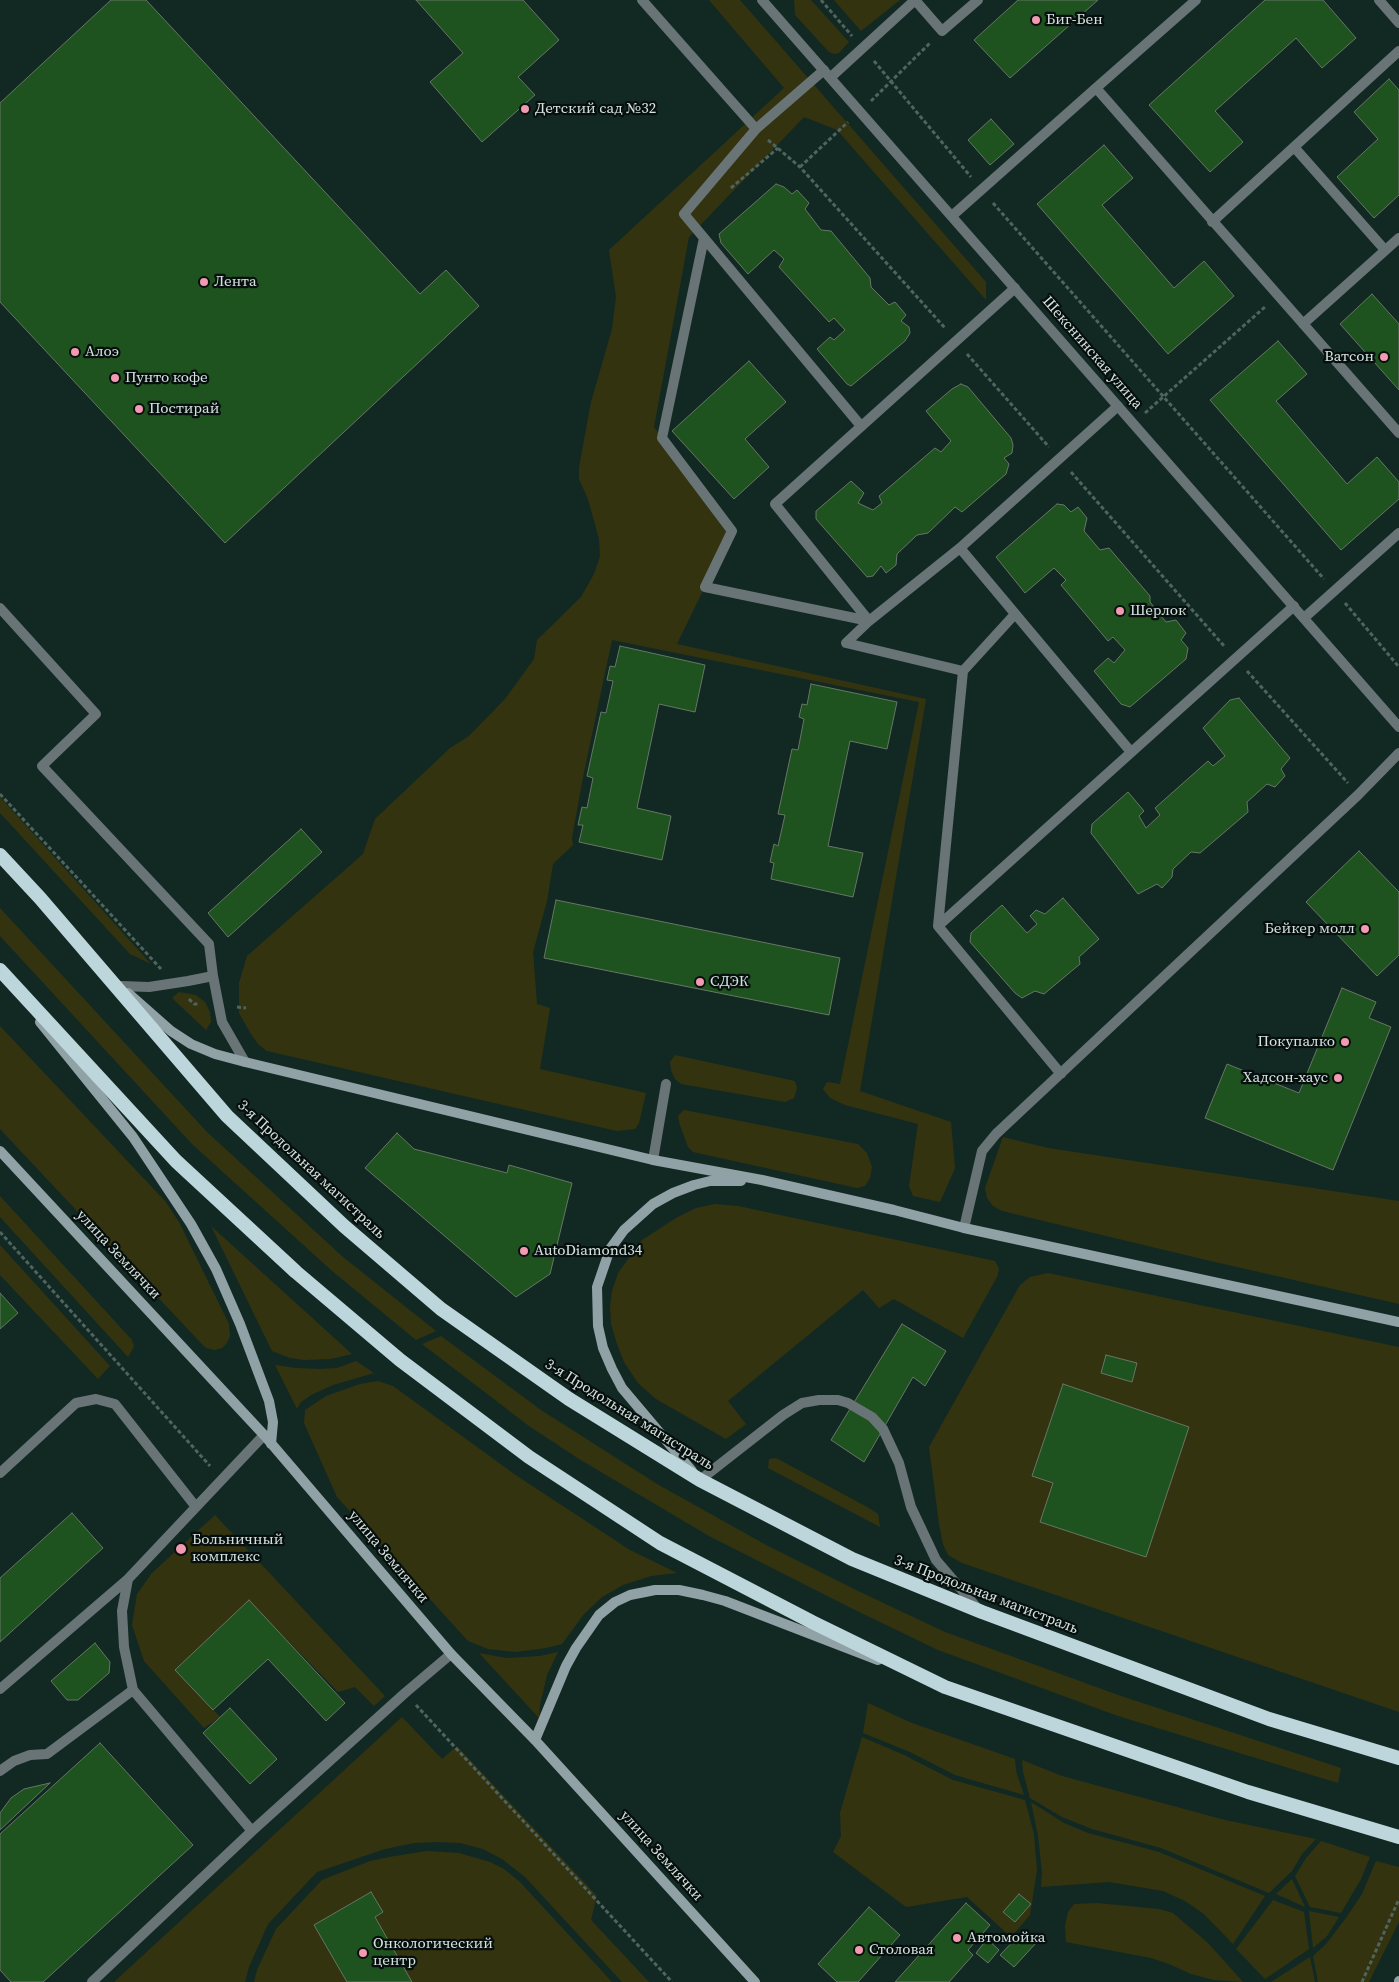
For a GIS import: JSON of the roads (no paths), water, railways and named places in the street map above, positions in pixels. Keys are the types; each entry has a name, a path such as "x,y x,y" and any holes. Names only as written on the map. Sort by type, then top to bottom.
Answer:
{"highway":[{"name":"3-я Продольная магистраль","path":"0,855 40,898 227,1116 344,1226 449,1314 570,1399 700,1480 852,1559 982,1612 1269,1719 1399,1758"},
{"path":"0,971 176,1161 296,1272 407,1365 529,1457 660,1543 812,1622 945,1687 1248,1792 1399,1837"}],"main road":[{"path":"40,898 121,986 178,1035 215,1054 653,1160 762,1180 964,1228 1399,1322"},
{"path":"0,971 133,1137 191,1224 216,1269 240,1324 269,1401 273,1422 272,1444"},
{"name":"улица Землячки","path":"0,1150 264,1435 451,1654 535,1740 755,1982"},
{"path":"700,1480 622,1388 603,1348 598,1326 597,1287 610,1249 630,1224 653,1204 673,1193 710,1181 762,1180"},
{"path":"535,1740 566,1666 599,1615 616,1602 630,1595 655,1590 679,1590 725,1601 945,1687"}],"street":[{"path":"642,0 756,129"},
{"name":"Шекснинская улица","path":"762,0 953,215 1399,727"},
{"path":"861,426 684,214 756,129 863,48 915,0 942,31 978,0"},
{"path":"953,215 1196,0"},
{"path":"1379,0 1399,23"},
{"path":"1212,222 1399,51"},
{"path":"1096,88 1399,434"},
{"path":"1294,147 1385,250"},
{"path":"704,238 662,438 732,531 705,587 869,621"},
{"path":"1303,324 1399,238"},
{"path":"869,621 775,504 1015,288"},
{"path":"963,671 846,644 869,621 960,548 1118,406"},
{"path":"1304,618 1399,533"},
{"path":"960,548 1131,752"},
{"path":"938,926 1294,606"},
{"path":"0,608 96,714 42,766 209,944 222,1022 245,1062"},
{"path":"1015,614 963,671 938,926 1061,1074"},
{"path":"964,1228 982,1151 996,1134 1358,795 1399,753"},
{"path":"121,986 149,987 213,976"},
{"path":"653,1160 666,1084"},
{"path":"0,1473 76,1403 96,1399 115,1404 196,1507"},
{"path":"700,1480 783,1415 802,1403 819,1400 838,1400 848,1403 872,1418 883,1429 899,1464 911,1507 936,1560 982,1612"},
{"path":"0,1690 128,1580 264,1435"},
{"path":"128,1580 122,1611 122,1632 133,1690 252,1831"},
{"path":"92,1982 252,1831 451,1654"},
{"path":"0,1771 14,1761 30,1755 47,1754 133,1690"}],"place":[{"name":"Биг-Бен","path":"1036,20"},
{"name":"Детский сад №32","path":"525,109"},
{"name":"Лента","path":"204,282"},
{"name":"Алоэ","path":"75,352"},
{"name":"Ватсон","path":"1384,357"},
{"name":"Пунто кофе","path":"115,378"},
{"name":"Постирай","path":"139,409"},
{"name":"Шерлок","path":"1120,611"},
{"name":"Бейкер молл","path":"1365,929"},
{"name":"СДЭК","path":"700,982"},
{"name":"Покупалко","path":"1345,1042"},
{"name":"Хадсон-хаус","path":"1338,1078"},
{"name":"AutoDiamond34","path":"524,1251"},
{"name":"Больничный комплекс","path":"181,1549"},
{"name":"Автомойка","path":"957,1938"},
{"name":"Столовая","path":"859,1950"},
{"name":"Онкологический центр","path":"363,1953"}]}
